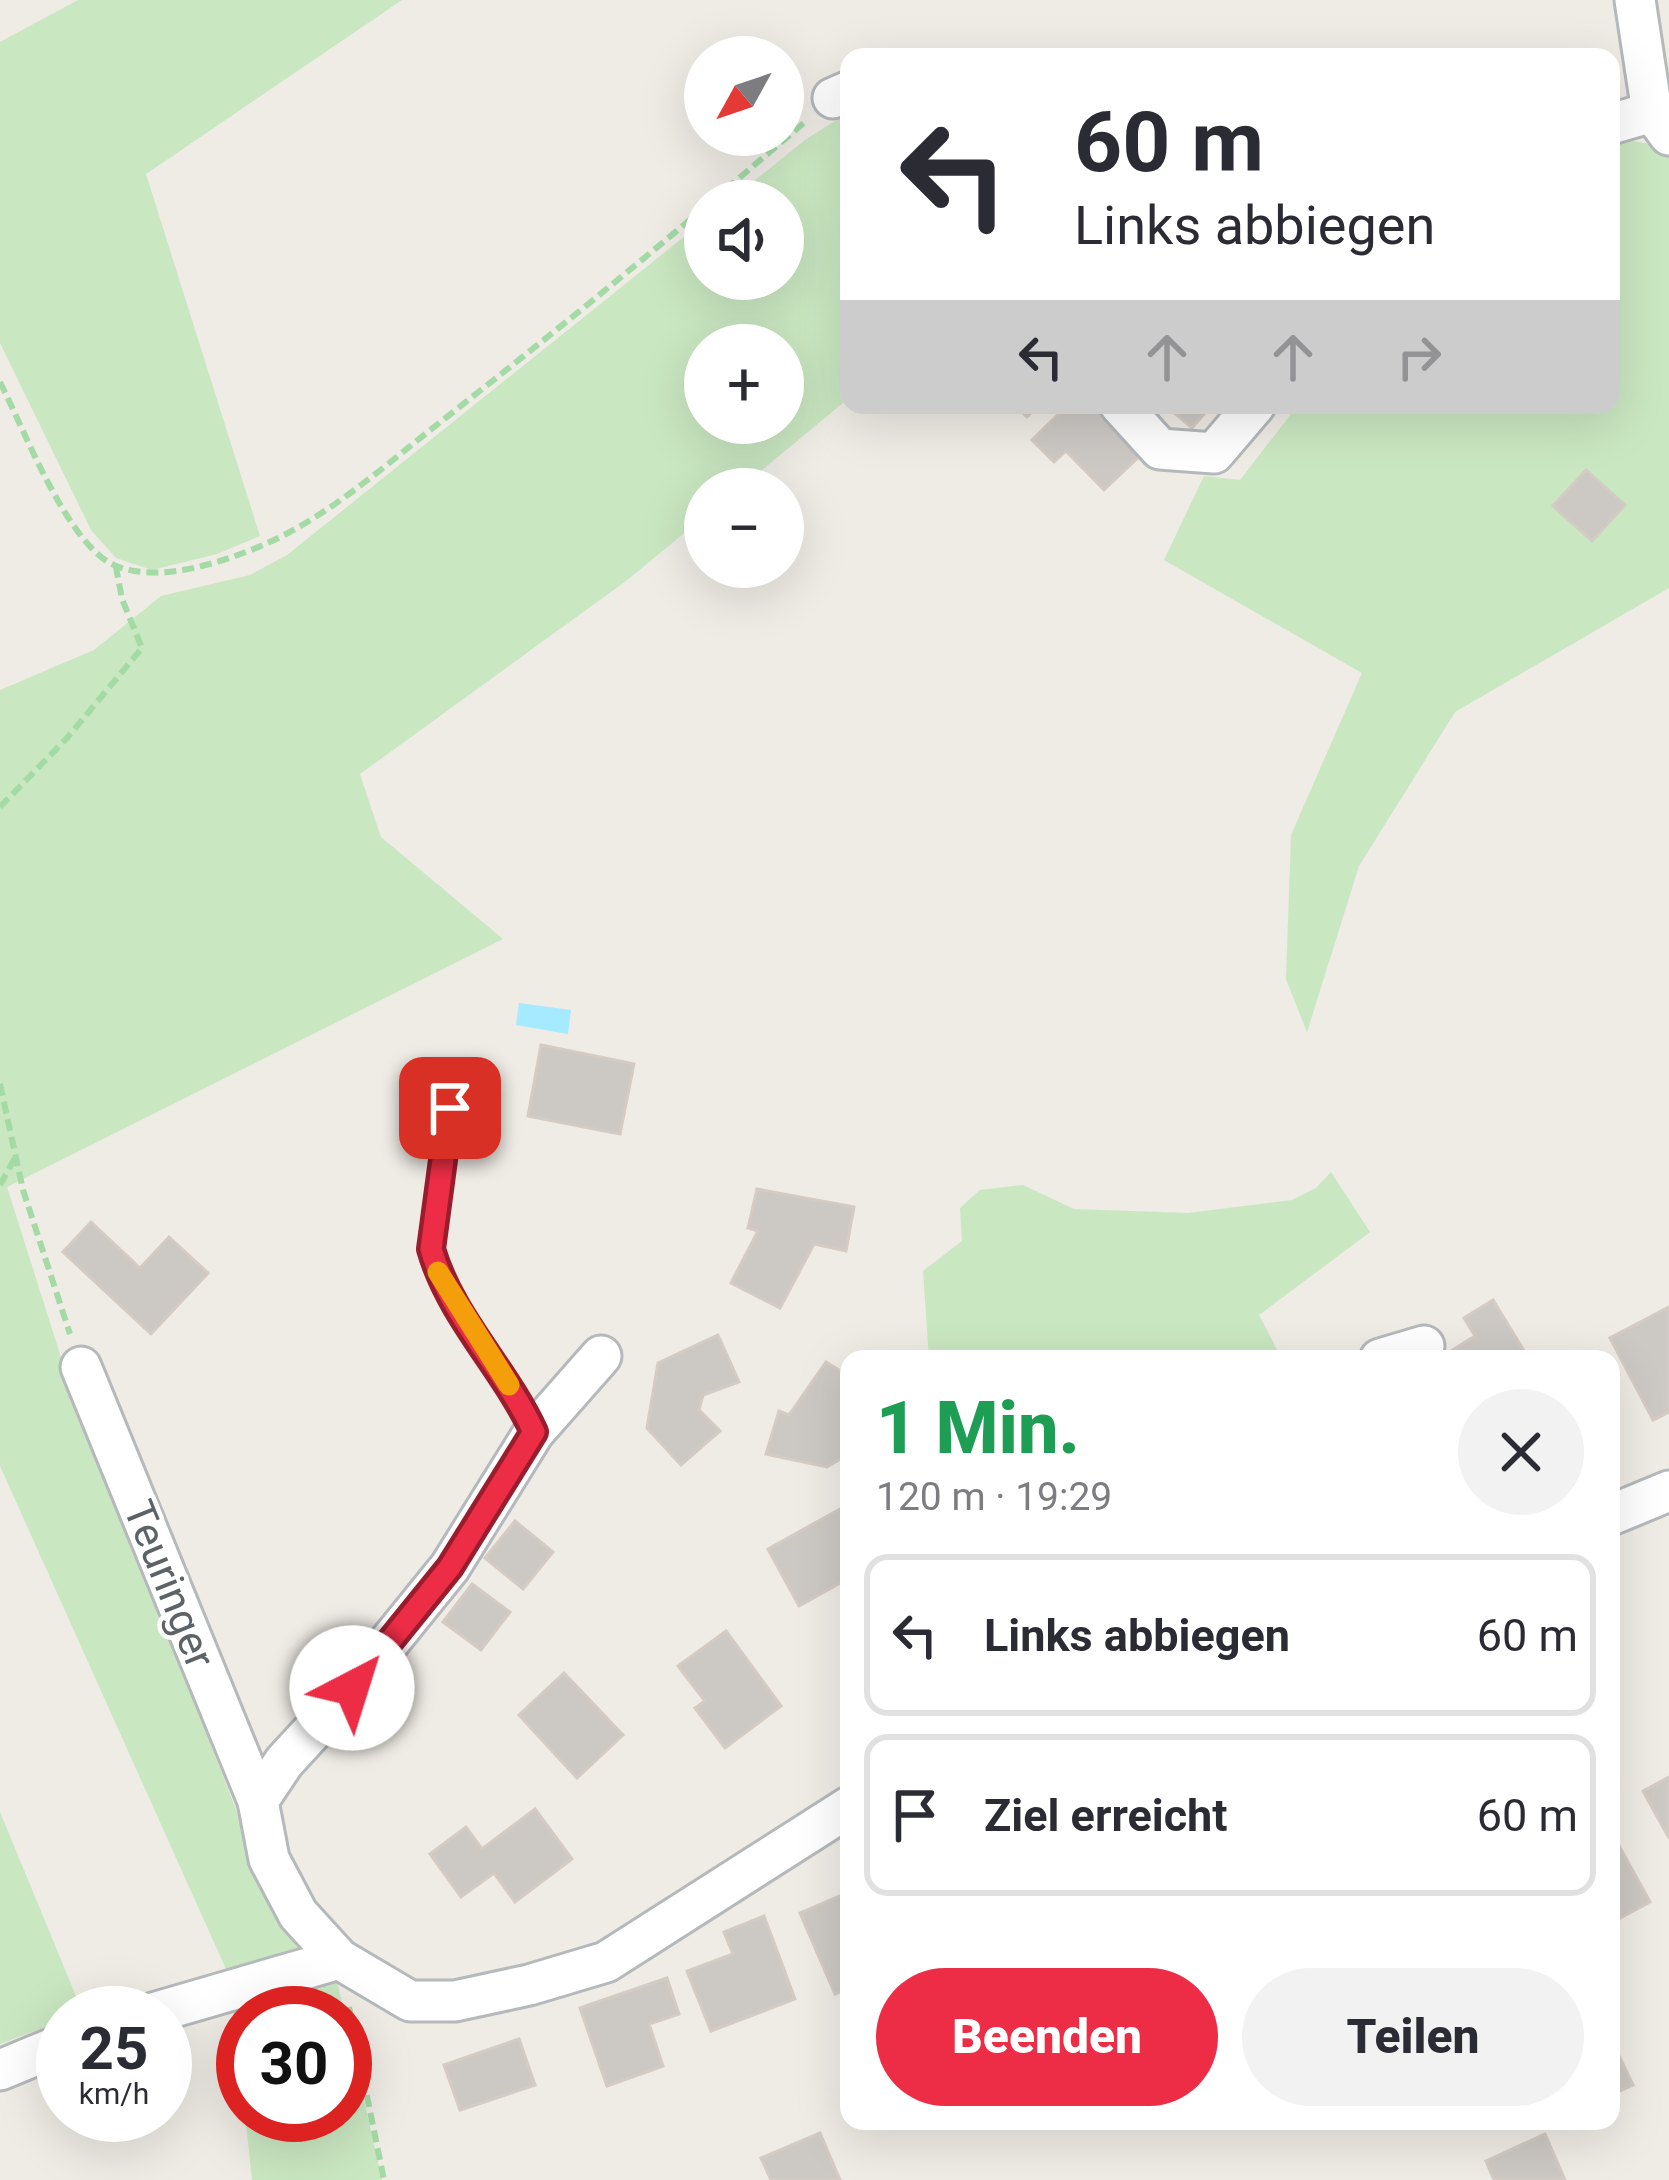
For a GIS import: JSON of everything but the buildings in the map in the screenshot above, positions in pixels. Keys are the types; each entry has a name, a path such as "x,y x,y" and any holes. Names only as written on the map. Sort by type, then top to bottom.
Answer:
{"street":[{"path":"1620,124 1660,124 1635,0"},
{"path":"1128,414 1160,449 1214,453 1247,414"},
{"path":"1410,1350 1424,1346"},
{"path":"258,1801 284,1762 352,1688 450,1567 534,1432 601,1356"},
{"name":"Teuringer","path":"81,1367 258,1801 269,1858 298,1914 339,1959 410,2001 455,2001 606,1961 840,1814"},
{"path":"1620,1511 1669,1491"},
{"path":"192,2002 339,1959"},
{"path":"0,2070 36,2055"}],"lane":[{"path":"450,1108 431,1249 455,1304 519,1400 534,1432"}],"path":[{"path":"737,180 840,95"},
{"path":"0,382 73,529 94,553 116,567 152,573 206,566 287,534 374,474 684,225"},
{"path":"0,807 142,648 122,599 116,567"},
{"path":"0,1084 23,1190 81,1367"},
{"path":"0,1184 16,1156"},
{"path":"339,1959 385,2180"}],"green space":[{"path":"78,0 402,0 146,174 260,536 217,554 152,570 116,558 91,530 0,343 0,42"},
{"path":"840,118 840,405 804,435 804,324 684,324 684,444 793,444 764,468 684,468 684,533 626,581 360,774 381,837 503,939 7,1187 66,1373 283,1930 338,1986 231,1986 0,1466 0,690 94,650 161,596 250,575 287,555 684,237 684,300 804,300 804,180 755,180 785,156 804,156 804,141"},
{"path":"1620,139 1665,147 1669,153 1669,588 1455,712 1359,866 1307,1032 1286,979 1291,835 1362,673 1164,560 1204,476 1240,480 1291,414 1620,414"},
{"path":"1331,1172 1370,1232 1259,1315 1277,1350 928,1350 923,1271 962,1241 960,1208 980,1190 1023,1185 1074,1209 1188,1213 1292,1200 1316,1188"},
{"path":"0,1812 72,1986 36,1986 36,2030 0,2044"},
{"path":"372,2135 382,2180 252,2180 248,2142 372,2142"}],"water":[{"path":"519,1003 571,1010 568,1034 516,1025"}],"slow traffic":[{"path":"438,1272 509,1385"}],"route":[{"path":"352,1688 450,1567 534,1432 519,1400 455,1304 431,1249 450,1108"}]}
